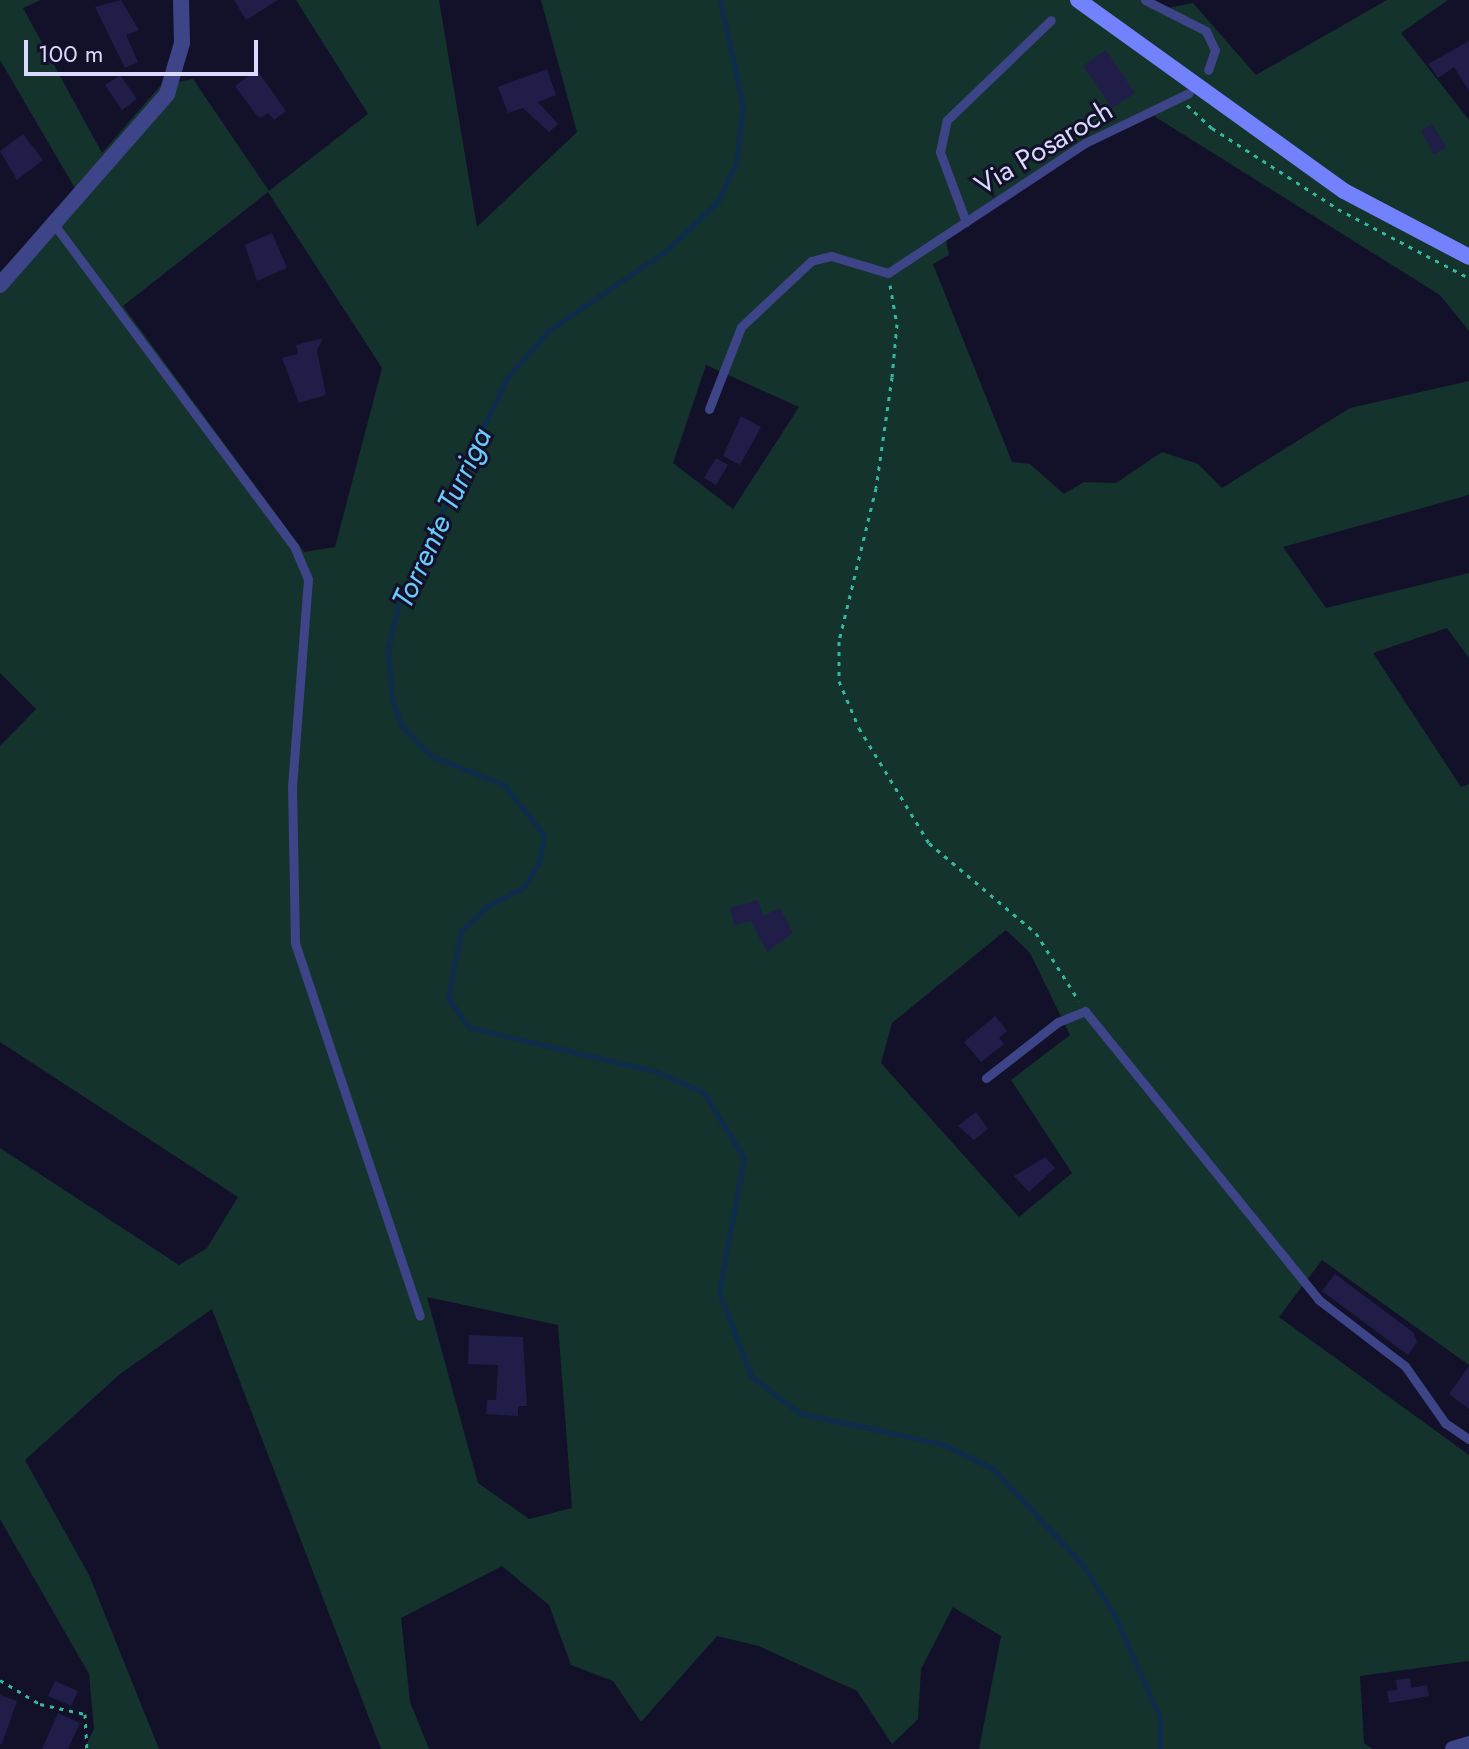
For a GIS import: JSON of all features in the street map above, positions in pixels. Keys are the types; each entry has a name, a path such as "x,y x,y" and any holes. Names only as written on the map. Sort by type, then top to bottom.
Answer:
{"main road":[{"path":"1078,0 1344,191 1469,257"}],"street":[{"path":"0,285 56,227 167,94 179,62 185,2"},
{"path":"1453,1749 1469,1744"}],"lane":[{"path":"1145,0 1206,31 1215,50 1208,70"},
{"name":"Via Posaroch","path":"966,222 940,152 947,120 1051,20"},
{"name":"Via Posaroch","path":"888,273 1085,143 1189,93"},
{"path":"56,227 294,546 308,579 292,786 295,943 420,1316"},
{"path":"709,409 741,327 811,261 831,256 888,273"},
{"path":"986,1078 1058,1022 1085,1011 1319,1300 1405,1366 1445,1423 1469,1439"}],"path":[{"path":"888,273 897,324 892,377 876,488 839,641 839,681 859,728 929,843 1036,933 1085,1011"},
{"path":"0,1680 40,1704 85,1714 87,1749"}],"green space":[{"path":"0,0 41,0 23,8 102,153 161,85 193,79 269,191 368,114 296,0 439,0 477,227 577,132 541,0 1145,0 1163,9 1193,3 1256,75 1387,0 1448,0 1401,33 1469,120 1469,331 1440,295 1149,113 1053,163 946,240 949,255 933,264 1012,462 1030,464 1064,494 1084,482 1116,483 1162,452 1198,464 1222,488 1350,408 1469,381 1469,495 1283,547 1326,608 1469,573 1469,658 1447,628 1373,653 1461,787 1469,784 1469,1365 1322,1260 1279,1317 1469,1455 1469,1661 1360,1676 1364,1743 1373,1749 979,1749 1001,1636 953,1607 921,1669 918,1719 892,1744 857,1691 759,1646 717,1636 641,1722 613,1681 571,1665 549,1605 502,1566 401,1618 410,1702 429,1749 381,1749 212,1309 120,1374 25,1460 89,1575 159,1749 84,1749 94,1729 89,1674 0,1519 0,1148 179,1265 207,1248 238,1197 0,1042 0,746 36,709 0,673 0,272 76,190 0,60","holes":["268,192 382,368 335,547 304,552 123,306","706,365 799,407 733,509 673,463","1006,930 1030,953 1070,1035 1011,1080 1072,1173 1019,1217 881,1063 892,1023","427,1297 558,1325 572,1508 529,1519 478,1483"]}],"building":[{"path":"121,0 139,30 126,35 138,62 125,68 95,7"},
{"path":"234,0 278,0 246,20"},
{"path":"1469,41 1469,91 1454,67 1438,78 1428,64"},
{"path":"1106,50 1135,93 1112,108 1083,66"},
{"path":"547,69 556,95 538,102 558,124 549,132 523,108 508,113 498,87"},
{"path":"257,70 286,111 274,120 268,113 260,118 235,86"},
{"path":"120,75 137,99 122,110 105,85"},
{"path":"1432,124 1446,147 1434,154 1421,131"},
{"path":"23,134 43,160 17,180 0,151"},
{"path":"272,233 287,268 257,281 245,245"},
{"path":"323,338 317,350 326,395 299,403 282,358 298,354 296,345"},
{"path":"741,416 761,427 740,465 723,456"},
{"path":"716,458 728,465 716,485 704,478"},
{"path":"758,900 763,916 780,908 793,933 767,952 751,921 734,925 730,908"},
{"path":"995,1016 1007,1031 999,1038 1004,1044 981,1062 964,1042"},
{"path":"976,1112 988,1129 974,1140 958,1126"},
{"path":"1045,1157 1055,1168 1029,1192 1014,1176"},
{"path":"1335,1274 1414,1333 1417,1342 1408,1355 1322,1291"},
{"path":"469,1335 523,1337 527,1406 518,1406 518,1416 486,1414 487,1400 496,1400 498,1365 468,1364"},
{"path":"1469,1366 1469,1409 1449,1394"},
{"path":"1410,1678 1411,1688 1427,1685 1429,1696 1389,1703 1387,1691 1397,1690 1396,1680"},
{"path":"55,1681 78,1691 71,1706 48,1696"},
{"path":"0,1695 17,1701 2,1744 0,1744"},
{"path":"58,1713 80,1723 68,1749 42,1749"}],"waterway":[{"name":"Torrente Turriga","path":"720,0 743,106 736,163 718,201 667,250 548,331 507,378 400,598 388,648 392,699 401,725 430,755 504,785 544,835 539,862 524,887 486,907 461,931 448,998 468,1027 658,1072 704,1093 744,1158 719,1292 751,1376 799,1413 942,1444 992,1468 1083,1565 1114,1614 1160,1718 1160,1749"}]}
